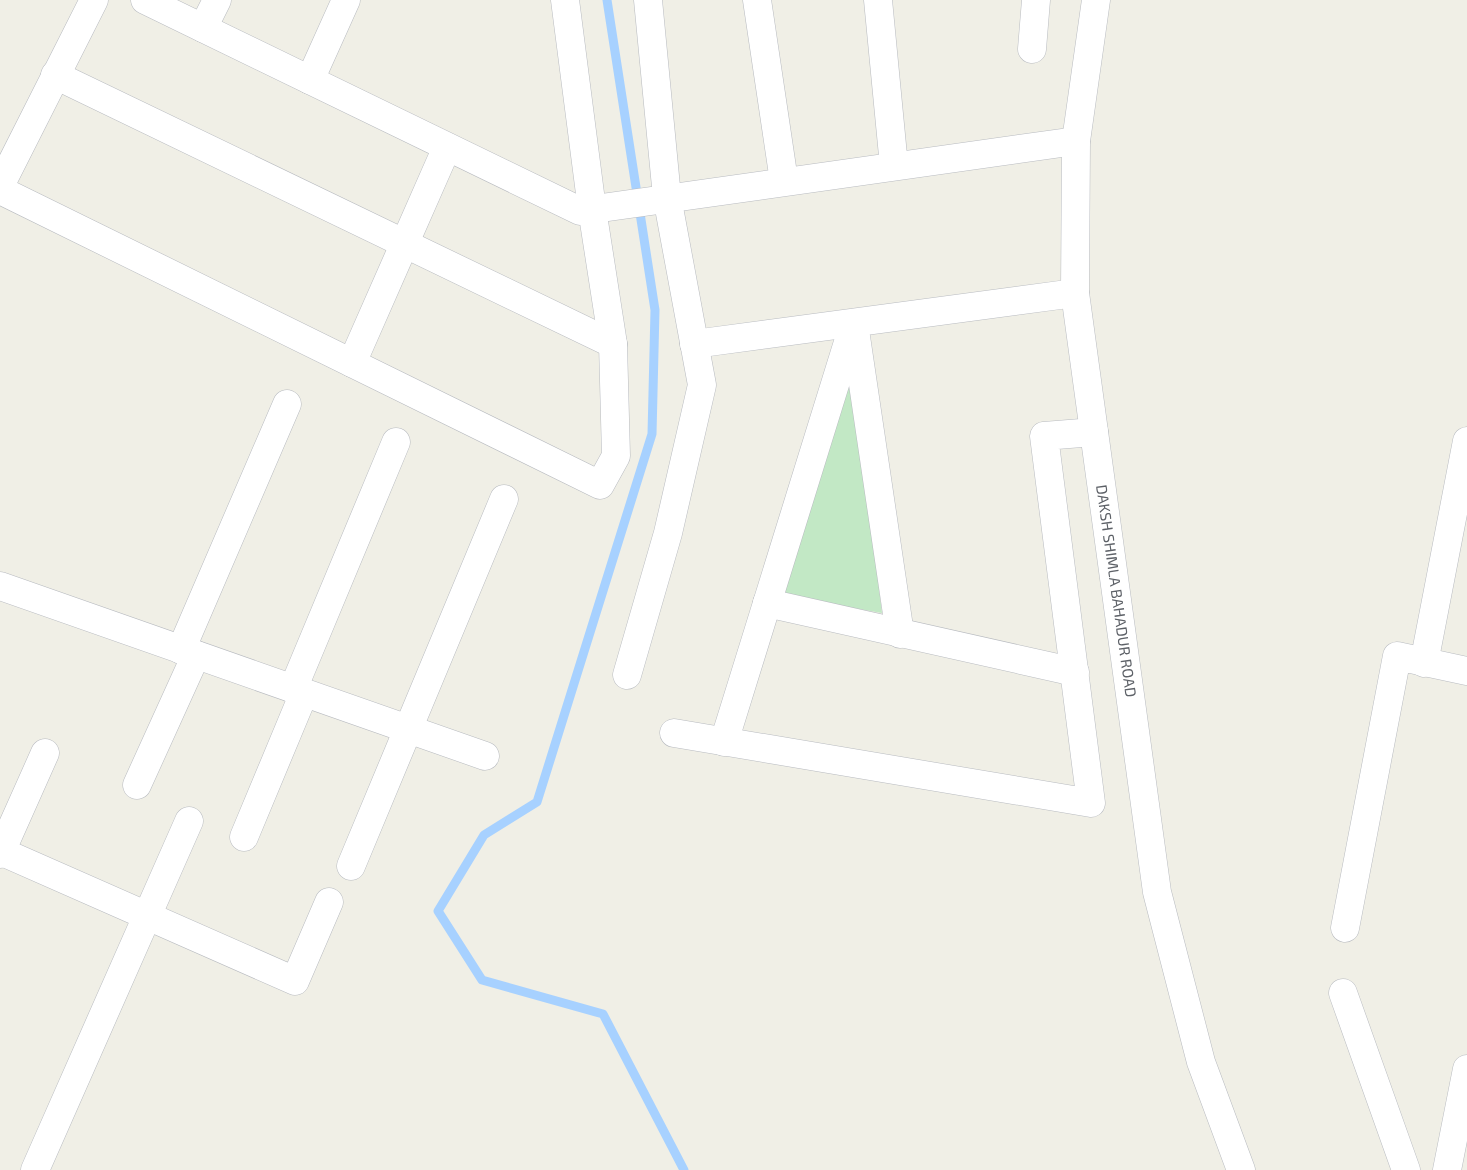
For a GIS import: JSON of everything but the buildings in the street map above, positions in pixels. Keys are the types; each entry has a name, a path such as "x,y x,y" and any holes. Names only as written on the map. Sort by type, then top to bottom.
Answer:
{"street":[{"path":"0,186 94,0"},
{"path":"145,0 580,211 1076,141"},
{"path":"203,28 217,0"},
{"path":"310,80 346,0"},
{"path":"0,190 600,485 616,456 613,344 592,209 565,0"},
{"path":"626,675 668,533 702,385 662,198 650,0"},
{"path":"757,0 784,181"},
{"path":"878,0 894,166"},
{"path":"1032,49 1036,0"},
{"name":"DAKSH SHIMLA BAHADUR ROAD","path":"1096,0 1076,141 1075,294 1157,892 1201,1062 1242,1170"},
{"path":"55,75 613,344"},
{"path":"352,363 447,147"},
{"path":"694,344 1075,294"},
{"path":"724,742 854,323"},
{"path":"854,323 900,634"},
{"path":"137,785 287,404"},
{"path":"674,734 1092,804 1044,436 1094,432"},
{"path":"1424,663 1467,441"},
{"path":"244,838 298,691 396,442"},
{"path":"351,866 407,728 504,500"},
{"path":"0,586 485,756"},
{"path":"767,603 1074,672"},
{"path":"1345,928 1397,656 1467,671"},
{"path":"45,753 0,852 296,981 329,902"},
{"path":"35,1170 189,821"},
{"path":"1343,993 1406,1170"},
{"path":"1447,1170 1467,1069"}],"green space":[{"path":"852,360 882,613 779,595"}],"waterway":[{"path":"607,0 655,310 652,434 537,802 484,835 438,911 482,980 603,1014 684,1170"}]}
